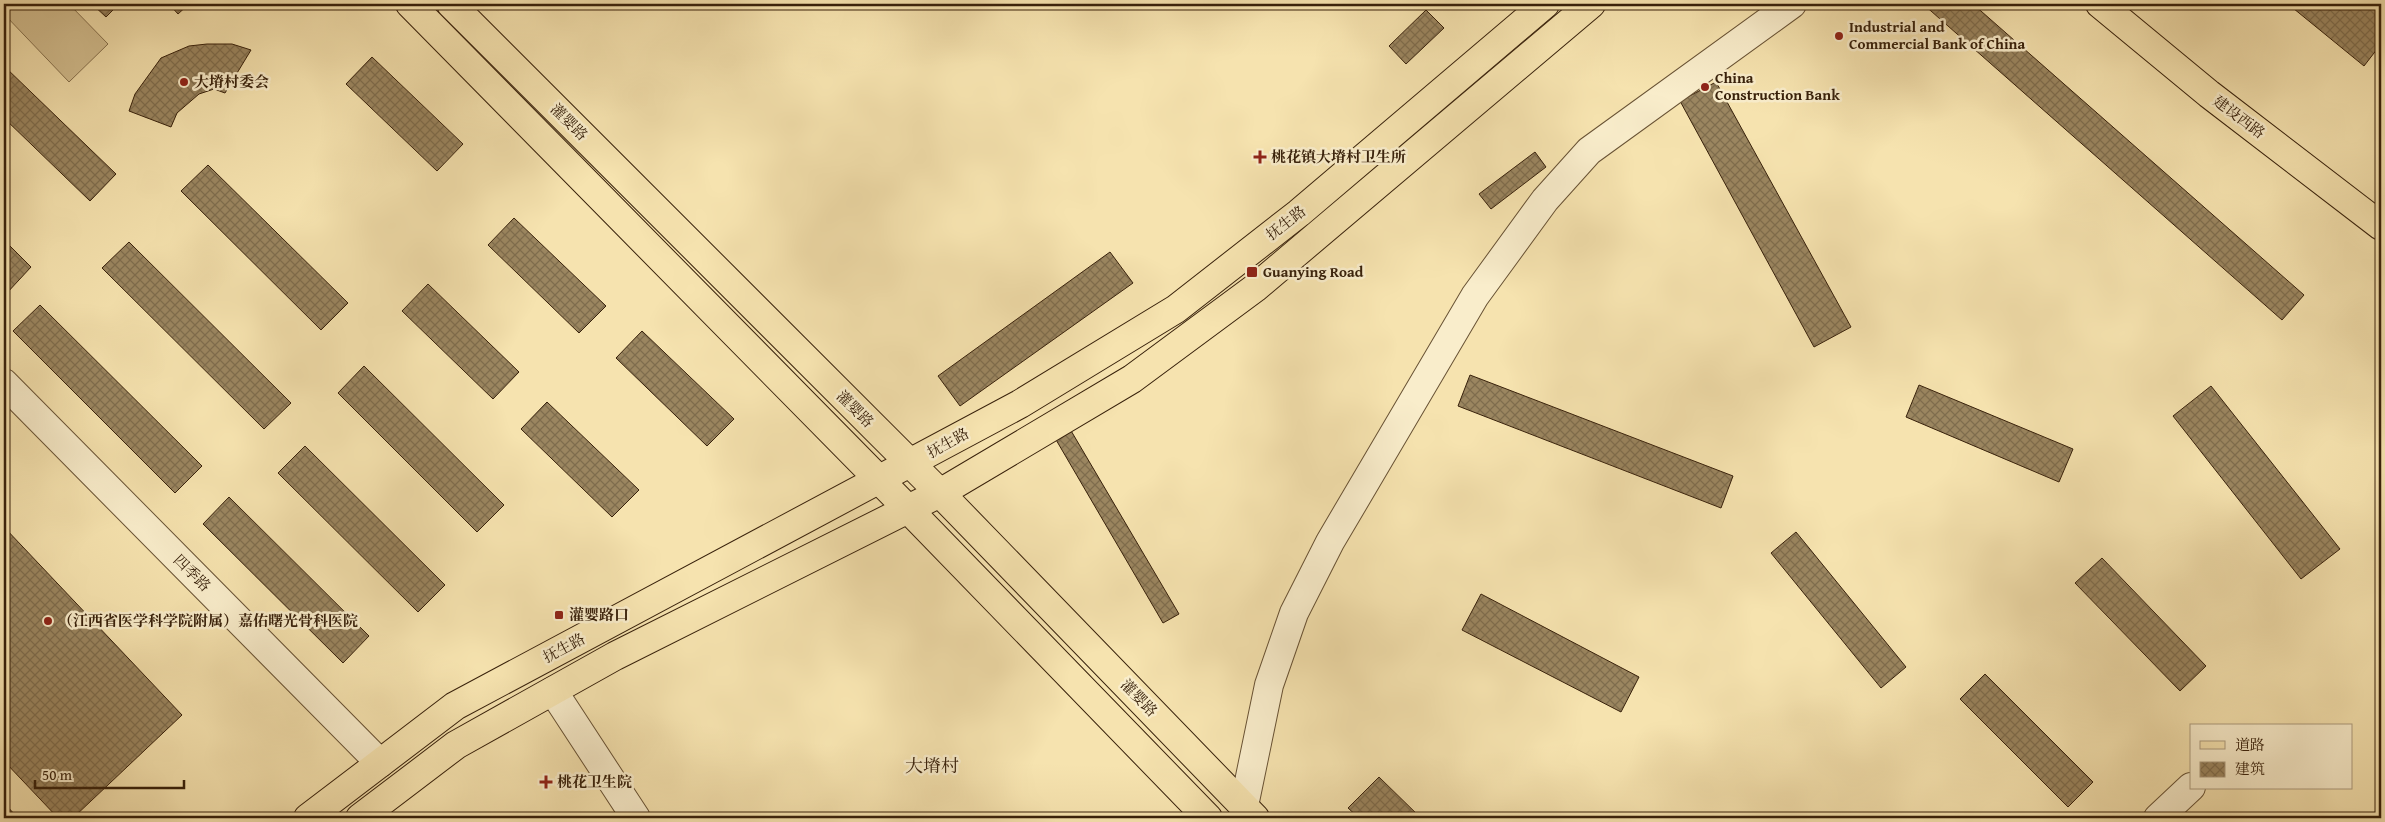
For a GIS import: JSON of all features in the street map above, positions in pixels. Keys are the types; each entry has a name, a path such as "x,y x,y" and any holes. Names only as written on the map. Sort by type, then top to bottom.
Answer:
{"main road":[{"name":"灌婴路","path":"410,4 908,509 1208,818"},
{"name":"灌婴路","path":"451,4 940,493 1250,812"},
{"name":"抚生路","path":"308,818 455,706 1020,404 1176,309 1299,213 1545,4"},
{"name":"抚生路","path":"369,815 456,745 624,652 940,493 1132,379 1255,288 1591,4"},
{"name":"建设西路","path":"2100,4 2209,94 2381,226"},
{"name":"建设西路","path":"2123,4 2219,83 2381,210"}],"street":[{"path":"1250,812 1269,685 1294,613 1330,542 1475,296 1546,200 1589,151 1792,4"},
{"name":"四季路","path":"4,383 380,763"},
{"path":"553,691 636,818"},
{"path":"2158,818 2190,788"}],"shaded area":[{"path":"7,4 69,4 108,44 69,82 4,14 4,7"}],"building":[{"path":"92,4 119,4 106,17"},
{"path":"169,4 189,4 178,14"},
{"path":"1923,4 1973,4 2304,295 2282,320"},
{"path":"2288,4 2381,4 2381,44 2364,66"},
{"path":"1426,10 1444,28 1406,64 1389,46"},
{"path":"232,44 251,50 225,93 214,89 199,94 177,113 171,127 129,111 135,94 161,58 189,46"},
{"path":"372,57 463,144 437,171 346,84"},
{"path":"4,66 116,174 90,201 4,118"},
{"path":"1716,82 1851,327 1814,347 1680,101"},
{"path":"1535,152 1546,167 1491,209 1479,194"},
{"path":"208,165 348,303 321,330 181,191"},
{"path":"514,218 606,306 579,333 488,245"},
{"path":"4,240 31,267 6,294 4,292"},
{"path":"129,242 291,403 264,429 102,268"},
{"path":"1110,252 1133,283 960,406 938,376"},
{"path":"428,284 519,372 493,399 402,311"},
{"path":"40,305 202,466 175,493 13,331"},
{"path":"642,331 734,419 707,446 616,358"},
{"path":"364,366 504,505 477,532 338,393"},
{"path":"1470,375 1733,476 1721,508 1458,406"},
{"path":"1919,385 2073,449 2059,482 1906,417"},
{"path":"2211,386 2340,549 2301,579 2173,416"},
{"path":"547,402 639,490 612,517 521,429"},
{"path":"1070,429 1179,614 1163,623 1055,438"},
{"path":"305,446 445,585 418,612 278,473"},
{"path":"229,497 369,636 343,663 203,524"},
{"name":"（江西省医学科学院附属）嘉佑曙光骨科医院","path":"4,527 182,715 73,818 58,818 4,761"},
{"path":"1796,532 1906,667 1881,688 1771,553"},
{"path":"2102,558 2206,666 2180,691 2075,583"},
{"path":"1481,594 1639,677 1621,712 1462,630"},
{"path":"1985,674 2093,782 2068,807 1960,699"},
{"path":"1379,777 1421,818 1359,818 1348,808"},
{"path":"4,803 18,818 4,818"}],"place":[{"name":"Industrial and Commercial Bank of China","path":"1839,36"},
{"name":"大塉村委会","path":"184,82"},
{"name":"China Construction Bank","path":"1705,87"},
{"name":"桃花镇大塉村卫生所","path":"1260,157"},
{"name":"Guanying Road","path":"1252,272"},
{"name":"灌婴路口","path":"559,615"},
{"name":"（江西省医学科学院附属）嘉佑曙光骨科医院","path":"48,621"},
{"name":"桃花卫生院","path":"546,782"}],"district":[{"name":"大塉村","path":"932,766"}]}
